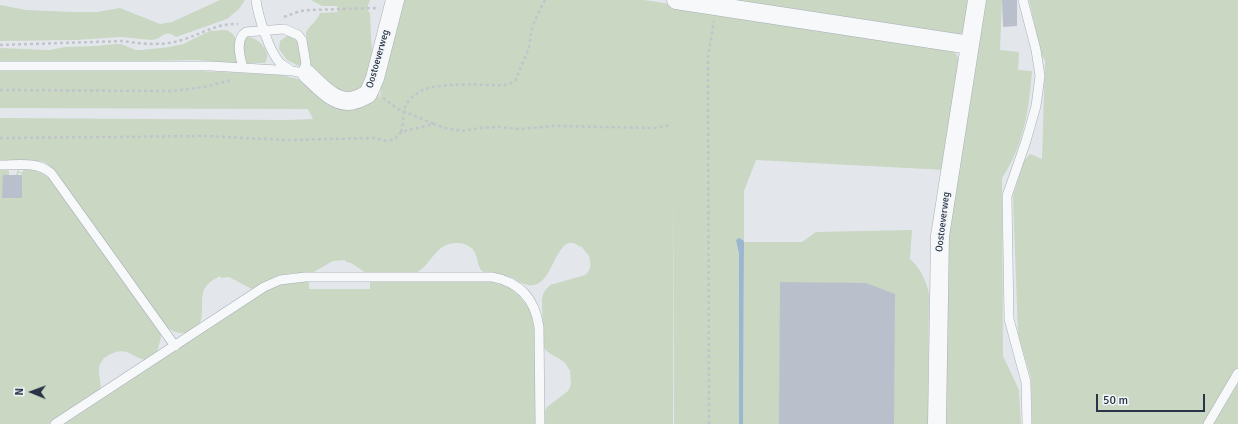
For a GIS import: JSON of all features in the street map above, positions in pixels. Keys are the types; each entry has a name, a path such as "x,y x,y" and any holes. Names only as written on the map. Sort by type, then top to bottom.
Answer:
{"street":[{"path":"676,0 970,45"},
{"name":"Oostoeverweg","path":"937,424 940,236 977,0"},
{"name":"Oostoeverweg","path":"301,73 331,96 343,101 353,101 368,94 375,78 394,4"}],"lane":[{"path":"256,0 264,30 275,57 281,64 301,73"},
{"path":"1022,0 1036,50 1040,76 1036,106 1026,141 1007,196 1009,320 1026,382 1027,424"},
{"path":"242,68 240,38 246,32 284,29 298,35 302,40 306,64 301,73"},
{"path":"0,66 210,66 301,73"},
{"path":"0,165 34,165 44,168 51,173 175,346"},
{"path":"55,424 264,287 280,280 292,278 488,277 511,282 525,293 538,318 540,424"},
{"path":"1208,424 1238,373"}],"path":[{"path":"0,138 206,136 287,140 374,138 386,142 397,137 401,132 404,111 411,98 425,89 472,84 507,85 515,81 527,56 531,32 545,0"},
{"path":"0,45 123,41 138,43 168,42 182,40 209,28 230,23 253,26 264,30 280,18 300,11 394,4"},
{"path":"709,424 708,56 717,6"},
{"path":"0,90 180,90 236,78 242,68"},
{"path":"375,78 382,97 398,109 444,128 462,131 499,127 520,129 555,126 655,128 670,125"},
{"path":"401,132 434,124"}],"green space":[{"path":"220,0 245,0 239,9 227,19 176,37 166,34 152,40 121,37 75,40 0,41 0,5 26,10 72,12 97,12 120,8 160,24 172,22"},
{"path":"311,0 370,0 368,8 370,13 374,63 366,87 346,97 310,69 306,33 307,30 317,19 320,13 338,12 337,6 322,6"},
{"path":"400,0 644,0 947,48 955,53 960,61 945,170 756,160 744,191 744,242 742,239 736,240 739,254 739,424 674,424 673,171 673,424 543,424 544,413 547,407 568,391 571,383 570,370 567,365 561,359 549,353 543,346 542,298 544,292 550,285 585,275 588,272 590,268 590,257 581,246 580,247 572,243 565,245 544,279 537,284 528,285 506,275 484,273 480,269 474,251 468,246 460,243 452,243 444,246 424,267 416,273 366,273 345,260 333,261 312,273 293,273 276,276 254,289 229,277 221,278 220,276 213,280 204,290 202,296 201,321 198,326 186,333 177,333 166,326 50,166 39,161 0,161 0,118 313,119 308,109 0,108 0,70 200,71 281,75 302,80 331,100 377,87 380,99 381,81"},
{"path":"705,0 972,0 964,32 960,35"},
{"path":"985,0 1002,0 1000,50 1019,52 1018,70 1032,71 1024,126 1016,153 1002,178 1003,356 1019,390 1021,424 943,424 947,232"},
{"path":"1029,0 1238,0 1238,424 1032,424 1031,378 1018,334 1013,196 1024,161 1030,154 1042,159 1045,60 1042,57"},
{"path":"225,30 233,35 237,43 237,64 196,60 0,62 0,48 49,50 65,47 121,44 136,50 142,50 183,44 210,31"},
{"path":"287,36 292,37 299,47 302,64 301,67 287,60 279,49 280,41"},
{"path":"247,37 260,42 266,50 267,59 265,63 246,63 244,43"},
{"path":"0,168 7,169 9,171 9,175 3,175 3,198 22,198 22,175 21,173 18,173 18,175 16,175 19,169 19,172 23,172 23,168 36,171 43,174 53,182 160,331 161,337 157,353 145,360 121,351 110,354 103,359 99,367 100,391 49,424 0,424"},
{"path":"912,230 910,259 922,275 929,294 928,424 743,424 744,242 802,242 816,232"},
{"path":"309,280 309,289 370,289 370,280 491,281 509,288 519,295 529,309 535,325 536,424 62,424 270,288"}],"water":[{"path":"739,238 744,242 743,424 739,424 739,254 736,240"}],"building":[{"path":"1002,0 1017,0 1017,26 1003,27"},
{"path":"3,175 22,175 22,198 2,198"},
{"path":"780,282 866,283 895,294 894,424 779,424"}]}
